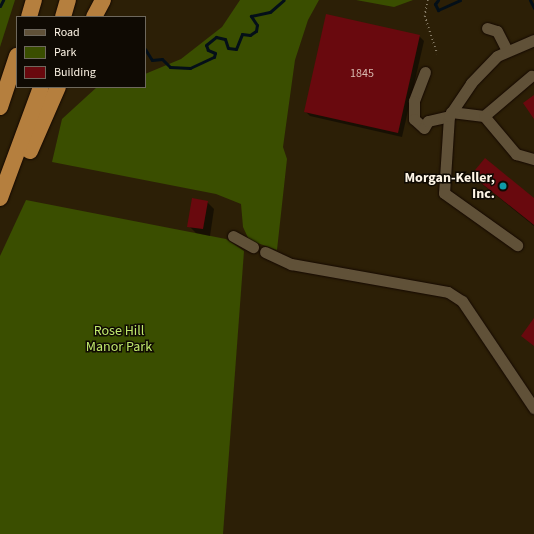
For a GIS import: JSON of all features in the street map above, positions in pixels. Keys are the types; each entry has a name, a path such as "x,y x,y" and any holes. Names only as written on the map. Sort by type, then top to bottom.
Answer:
{"highway":[{"path":"29,16 34,0"},
{"path":"62,16 68,0"},
{"path":"95,16 103,0"},
{"path":"0,107 16,59"},
{"path":"2,195 41,88"},
{"path":"2,195 30,151 58,88"}],"street":[{"path":"487,28 496,31 507,51"},
{"path":"517,245 444,193 450,114 470,83 497,56 534,40"},
{"path":"425,72 414,101 414,119 424,128 428,121 450,114 484,116 531,76"},
{"path":"484,116 516,154 534,158"},
{"path":"233,236 253,247"},
{"path":"265,252 291,264 448,292 462,301 534,408"}],"path":[{"path":"428,0 426,16 437,54"}],"green space":[{"path":"0,0 15,0 0,47"},
{"path":"240,0 319,0 308,20 295,60 283,147 287,159 277,250 249,240 243,227 241,204 216,194 52,162 62,119 96,88 146,88 146,74 181,59 222,27"},
{"path":"356,0 413,0 394,7"},
{"name":"Rose Hill Manor Park","path":"26,200 226,239 244,251 223,534 0,534 0,256"}],"building":[{"path":"326,14 420,35 398,133 304,112"},
{"path":"534,95 534,119 523,103"},
{"name":"Morgan-Keller, Inc.","path":"485,158 534,198 534,225 471,175"},
{"path":"192,198 208,201 203,229 187,227"},
{"path":"534,318 534,346 521,336"}],"waterway":[{"path":"0,6 3,0"},
{"path":"146,51 152,60 162,59 170,67 190,68 214,57 215,53 208,50 206,45 216,37 225,39 228,48 236,49 242,34 250,35 256,31 257,25 251,16 270,12 284,0"},
{"path":"438,0 435,4 438,10 460,0"},
{"path":"530,0 534,8"}],"place":[{"name":"Morgan-Keller, Inc.","path":"503,186"}]}
